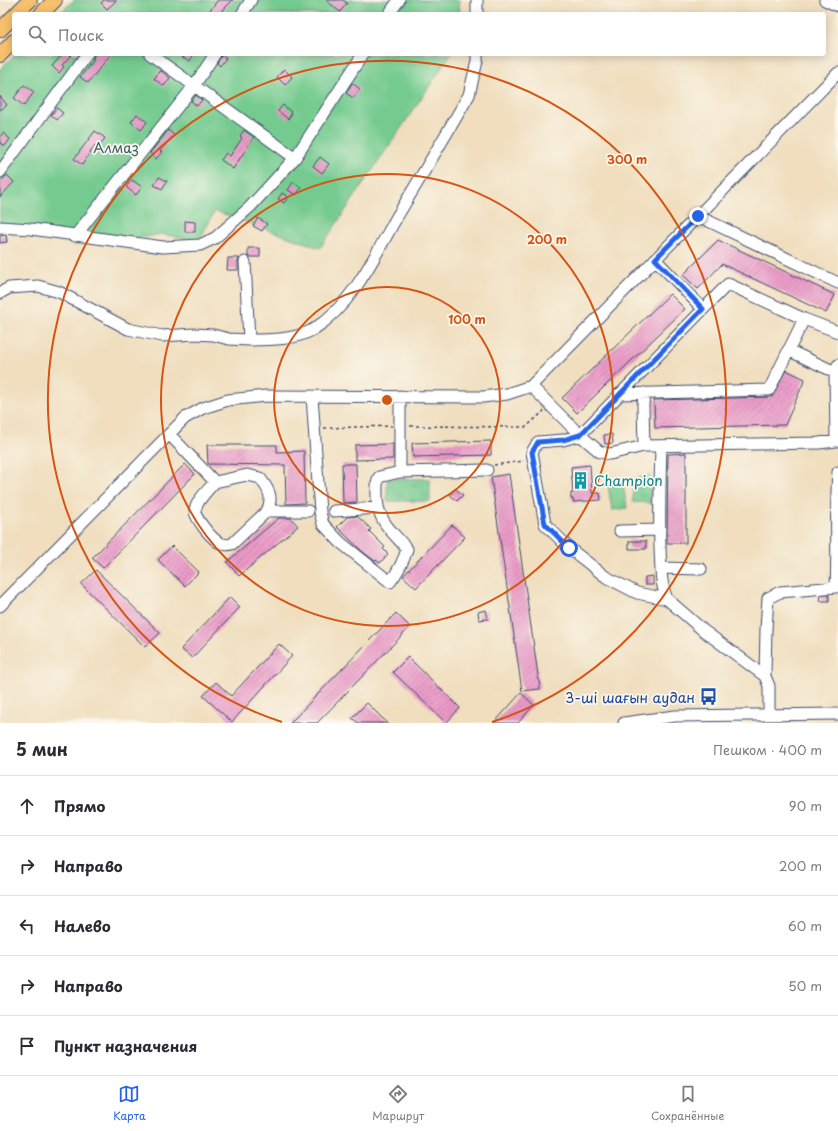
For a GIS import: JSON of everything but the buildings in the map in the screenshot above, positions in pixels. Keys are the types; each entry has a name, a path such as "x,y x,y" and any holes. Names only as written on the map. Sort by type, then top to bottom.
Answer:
{"main road":[{"path":"18,12 30,0"},
{"path":"43,12 55,0"},
{"path":"0,30 12,18"},
{"path":"0,54 12,43"}],"street":[{"path":"243,12 251,0"},
{"path":"391,12 399,0"},
{"path":"477,0 477,12"},
{"path":"825,0 838,6"},
{"path":"0,172 86,56"},
{"path":"153,56 295,158"},
{"path":"75,236 194,86 214,56"},
{"path":"0,227 31,229 163,247 200,245 215,238 250,207 295,158 362,56"},
{"path":"0,293 9,288 38,286 59,292 128,329 162,336 194,334 213,335 229,339 265,340 293,337 313,329 338,309 360,280 469,95 477,56"},
{"path":"0,606 185,418 203,408 228,400 266,396 482,397 507,394 531,386 838,73"},
{"path":"698,216 838,283"},
{"path":"655,259 703,309"},
{"path":"245,262 249,340"},
{"path":"667,599 636,593 606,577 569,548 545,524 532,452 538,442 563,440 580,435 728,284 804,319 838,332"},
{"path":"619,394 769,390 804,319"},
{"path":"531,386 580,435 600,452 610,454 644,446 837,442 837,369 788,350"},
{"path":"644,394 644,446"},
{"path":"312,396 320,512 323,524 340,542 390,582 406,556 408,549 383,522 377,508 377,482 379,477 400,472 487,470"},
{"path":"400,396 400,472"},
{"path":"169,434 215,482"},
{"path":"661,446 661,568 663,590 667,599 704,631 765,676"},
{"path":"769,715 769,686 765,676 768,598 780,592 837,587 836,505 838,472"},
{"path":"248,475 260,478 269,491 270,504 268,511 232,544 225,545 218,542 200,522 195,512 197,505 215,482 248,475"},
{"path":"334,511 377,508"},
{"path":"268,511 308,511"},
{"path":"620,530 660,530"},
{"path":"661,568 701,569"},
{"path":"624,723 675,716 838,714"}],"path":[{"path":"314,428 400,426 526,427 550,405"},
{"path":"487,470 495,464 534,460"}],"green space":[{"path":"74,0 459,0 460,12 61,12"},
{"name":"Алмаз","path":"14,56 450,56 320,248 215,211 199,241 161,234 121,242 0,227 0,69"},
{"path":"650,475 650,503 633,502 633,480"},
{"path":"387,479 430,479 430,501 387,501"},
{"path":"623,483 627,508 612,510 608,485"}],"place":[{"name":"Champion","path":"581,480"},
{"name":"3-ші шағын аудан","path":"708,697"}],"route":[{"path":"569,548 545,524 532,452 538,442 563,440 580,435 703,309 655,259 698,216"}]}
